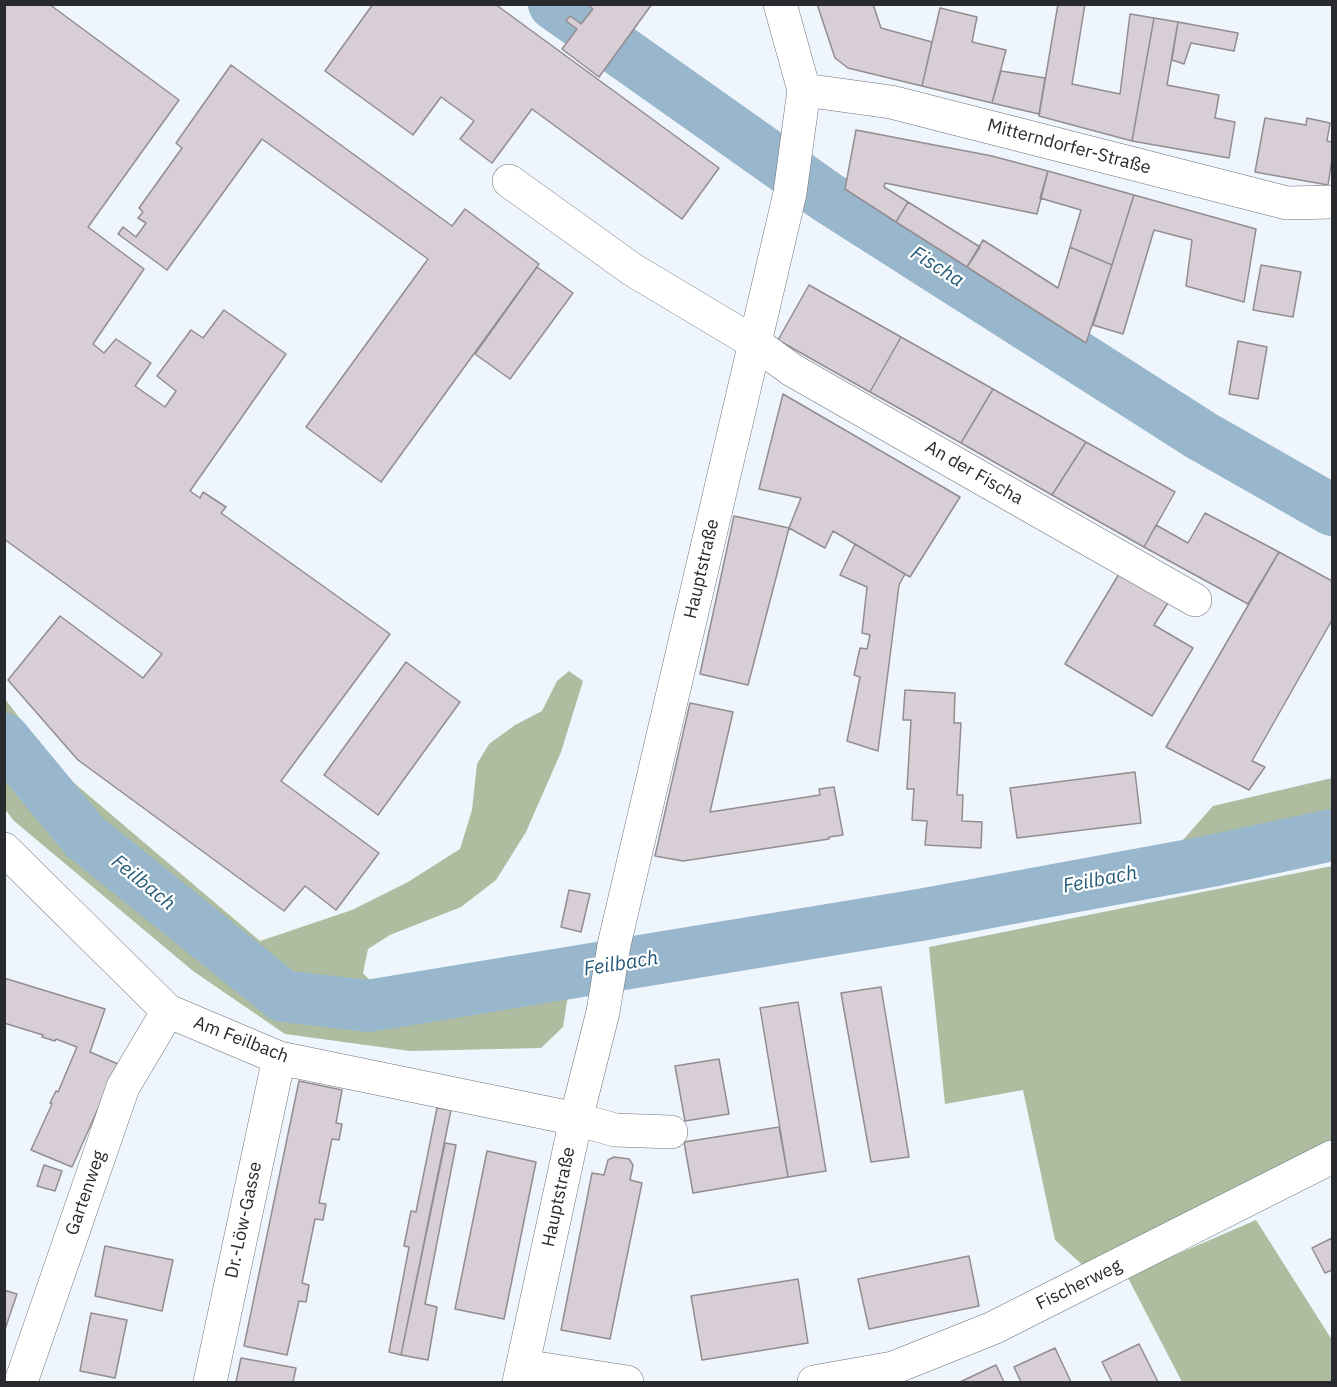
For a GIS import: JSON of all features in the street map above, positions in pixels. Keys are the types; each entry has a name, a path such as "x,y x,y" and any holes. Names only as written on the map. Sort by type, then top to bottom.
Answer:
{"street":[{"path":"780,4 804,90"},
{"name":"Hauptstraße","path":"521,1374 576,1119 603,1012 614,945 790,193 804,90"},
{"name":"Mitterndorfer-Straße","path":"804,90 910,106 1287,203 1332,202"},
{"name":"An der Fischa","path":"509,181 633,270 754,343 792,370 1195,600"},
{"name":"Am Feilbach","path":"4,849 168,1011 279,1058 576,1119 615,1130 671,1132"},
{"name":"Gartenweg","path":"21,1383 123,1087 168,1011"},
{"name":"Dr.-Löw-Gasse","path":"210,1383 279,1058"},
{"name":"Fischerweg","path":"814,1383 893,1368 993,1328 1332,1157"},
{"path":"521,1374 627,1383"}],"green space":[{"path":"569,671 583,681 561,752 526,832 496,880 461,907 390,935 368,949 363,973 383,994 422,988 575,952 563,1027 541,1048 410,1051 285,1034 193,971 13,820 5,809 5,699 60,771 260,941 352,910 408,882 460,849 472,810 477,764 489,744 515,725 542,711 557,681"},
{"path":"1332,778 1332,823 1167,858 1213,806"},
{"path":"1332,866 1332,1145 1088,1270 1055,1240 1023,1090 945,1104 929,947"},
{"path":"1256,1220 1332,1340 1332,1382 1182,1382 1127,1276"}],"building":[{"path":"4,4 49,4 179,100 88,227 144,269 93,344 104,353 116,339 151,363 135,386 165,407 176,391 157,376 191,330 203,338 224,310 286,354 190,491 200,498 203,492 226,507 221,513 390,634 281,781 379,853 336,910 305,886 284,911 78,760 8,680 60,616 143,678 162,654 4,539"},
{"path":"373,4 495,4 719,168 682,219 532,109 492,163 460,139 474,121 441,97 413,135 325,71"},
{"path":"587,4 652,4 599,77 562,49 577,29 566,21 570,16 581,24 593,9"},
{"path":"817,4 873,4 881,28 932,42 922,86 848,68 835,58"},
{"path":"1058,4 1085,4 1072,84 1120,94 1130,14 1154,18 1132,141 1039,116"},
{"path":"940,8 977,17 972,42 1006,50 992,103 922,86"},
{"path":"1154,18 1178,22 1167,85 1219,95 1215,118 1235,122 1229,158 1132,141"},
{"path":"1178,22 1238,33 1234,51 1191,43 1184,64 1172,60"},
{"path":"231,65 452,226 465,209 539,264 381,482 306,427 428,259 262,139 167,270 118,234 123,227 136,237 146,223 138,218 143,212 139,208 182,148 176,143"},
{"path":"1001,71 1045,78 1039,114 992,103"},
{"path":"1265,118 1306,125 1307,118 1330,123 1327,141 1332,142 1332,159 1328,185 1255,172"},
{"path":"856,130 992,156 1048,171 1037,214 885,183 884,187 908,202 896,222 845,189"},
{"path":"1048,171 1134,195 1112,265 1070,247 1081,210 1040,198"},
{"path":"1134,195 1256,229 1244,302 1186,286 1192,240 1154,230 1123,334 1093,325"},
{"path":"908,202 980,247 967,267 896,222"},
{"path":"983,240 1058,288 1070,247 1112,265 1086,343 967,267"},
{"path":"1261,265 1301,272 1293,317 1253,310"},
{"path":"537,267 573,293 510,379 475,354"},
{"path":"809,285 901,337 870,392 778,340"},
{"path":"901,337 993,389 961,443 870,392"},
{"path":"1238,341 1267,347 1258,399 1229,394"},
{"path":"993,389 1086,442 1052,495 961,443"},
{"path":"783,394 960,497 910,577 833,531 825,548 789,528 801,498 759,489"},
{"path":"1086,442 1175,492 1144,547 1052,495"},
{"path":"1205,513 1279,552 1248,604 1144,547 1156,525 1188,543"},
{"path":"734,516 789,528 748,685 700,674"},
{"path":"855,544 905,574 899,585 878,751 847,741 860,677 854,675 860,648 867,649 870,635 862,633 867,587 840,575"},
{"path":"1279,552 1332,581 1332,620 1252,761 1265,767 1249,790 1166,747"},
{"path":"1122,569 1171,598 1154,625 1193,648 1152,716 1065,664"},
{"path":"406,662 460,702 378,815 324,775"},
{"path":"905,690 955,693 954,723 961,723 957,795 963,795 962,821 982,822 981,848 925,845 927,821 912,820 914,789 907,789 911,720 903,720"},
{"path":"690,703 733,712 710,812 820,795 819,789 834,787 843,835 683,861 655,856"},
{"path":"1135,772 1141,823 1017,838 1010,788"},
{"path":"569,890 590,894 581,932 561,927"},
{"path":"4,978 105,1009 90,1052 118,1064 72,1167 31,1150 52,1104 50,1103 56,1091 58,1092 77,1047 4,1023"},
{"path":"881,987 909,1157 871,1162 841,993"},
{"path":"798,1002 826,1171 788,1177 760,1008"},
{"path":"719,1059 729,1114 685,1121 675,1066"},
{"path":"299,1081 342,1090 336,1123 342,1124 339,1140 332,1139 319,1203 326,1204 323,1220 315,1219 302,1283 309,1285 306,1302 299,1301 287,1355 244,1346"},
{"path":"437,1108 451,1110 401,1355 389,1352 409,1247 404,1246 411,1211 416,1212"},
{"path":"779,1127 788,1177 693,1193 684,1142"},
{"path":"445,1143 456,1145 425,1304 437,1307 428,1360 401,1355"},
{"path":"487,1151 536,1162 504,1319 455,1309"},
{"path":"614,1157 629,1159 633,1165 630,1180 642,1183 610,1339 561,1330 592,1173 604,1175 608,1160"},
{"path":"44,1165 62,1171 55,1191 37,1186"},
{"path":"1332,1238 1332,1270 1325,1273 1312,1248"},
{"path":"105,1246 173,1260 162,1311 95,1296"},
{"path":"969,1256 979,1306 869,1329 858,1279"},
{"path":"798,1279 808,1343 702,1360 691,1296"},
{"path":"4,1290 17,1294 4,1332"},
{"path":"91,1313 127,1320 115,1378 80,1371"},
{"path":"1139,1344 1158,1382 1112,1382 1102,1362"},
{"path":"1055,1348 1071,1382 1021,1382 1014,1367"},
{"path":"241,1358 296,1368 293,1382 236,1382"},
{"path":"996,1365 1004,1382 960,1382"}],"waterway":[{"name":"Fischa","path":"554,4 827,197 1202,436 1332,510"},
{"name":"Feilbach","path":"4,739 85,837 283,996 368,1006 920,915 1211,861 1332,835"}]}
